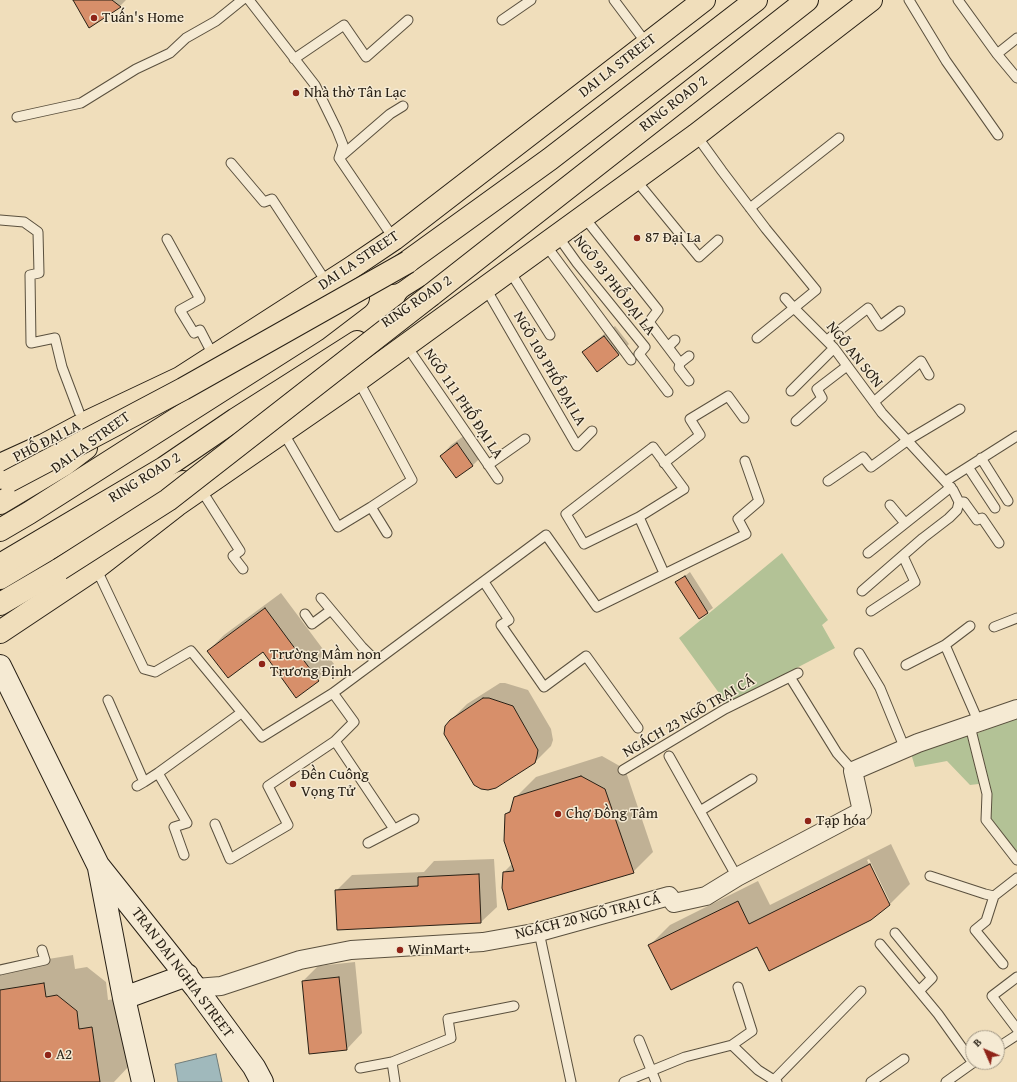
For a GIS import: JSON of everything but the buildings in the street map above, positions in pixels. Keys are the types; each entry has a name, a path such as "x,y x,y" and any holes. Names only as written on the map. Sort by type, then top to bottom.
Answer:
{"main road":[{"name":"DAI LA STREET","path":"0,503 65,464 180,378 394,239 704,0"},
{"path":"0,530 316,330 550,159 756,0"},
{"name":"RING ROAD 2","path":"0,564 164,468 236,419 431,295 807,0"},
{"path":"0,632 96,568 200,488 358,380 583,217 696,135 871,0"},
{"path":"0,486 183,389 408,262"},
{"path":"0,604 60,569 168,500 431,295"},
{"name":"PHỐ ĐẠI LA","path":"0,465 89,420 180,378"},
{"path":"0,578 88,526 260,447"}],"street":[{"name":"TRAN DAI NGHIA STREET","path":"0,666 98,865 191,982 254,1067 262,1082"},
{"path":"853,771 904,749 1017,709"},
{"name":"NGÁCH 20 NGÕ TRẠI CÁ","path":"191,982 221,986 300,960 351,950 483,942 539,932 669,896 674,903 706,896 737,877 862,811 853,771"},
{"name":"TRAN DAI NGHIA STREET","path":"98,865 124,998 143,1082"},
{"path":"124,998 191,982"}],"lane":[{"path":"17,117 81,103 136,69 170,54 186,38 216,21 242,0"},
{"path":"249,0 315,85 343,145 339,158"},
{"path":"502,20 531,0"},
{"path":"614,0 647,44"},
{"path":"958,0 997,54 1017,78"},
{"path":"911,4 946,61 998,135"},
{"path":"294,59 344,25 366,57 408,20"},
{"path":"997,54 1017,38"},
{"path":"339,158 390,114 403,106"},
{"path":"696,135 750,208 816,290 757,338"},
{"path":"750,208 839,138"},
{"path":"339,158 394,239"},
{"path":"231,163 264,202 272,199 327,283"},
{"path":"635,179 699,257 718,240"},
{"path":"583,217 658,310 649,322 680,363 679,368 689,381"},
{"path":"0,220 24,222 38,232 39,273 30,275 31,343 55,338 62,366 79,412"},
{"path":"166,239 200,299 180,310 194,333 200,330 214,357"},
{"path":"551,240 630,360"},
{"name":"NGÕ 93 PHỐ ĐẠI LA","path":"551,240 577,263 645,347 639,354 668,392"},
{"path":"509,270 550,335"},
{"name":"NGÕ 103 PHỐ ĐẠI LA","path":"485,287 576,446 592,431"},
{"name":"NGÕ AN SƠN","path":"785,298 834,348 882,413 948,484 959,502"},
{"path":"826,340 868,308 880,326 900,311"},
{"path":"668,347 675,340"},
{"name":"NGÕ 111 PHỐ ĐẠI LA","path":"406,345 498,479"},
{"path":"791,391 834,348"},
{"path":"680,363 689,356"},
{"path":"874,402 921,361 929,375"},
{"path":"796,421 822,398 817,389 847,366"},
{"path":"283,432 338,527 412,480 358,380"},
{"path":"664,463 700,435 690,419 728,396 744,418"},
{"path":"828,481 863,457 870,467 908,440 960,409"},
{"path":"868,552 905,523 968,467 1017,436"},
{"path":"488,465 526,439"},
{"path":"653,447 664,463 684,489 639,517 584,544 566,514 653,447"},
{"path":"981,458 1008,501"},
{"path":"96,568 144,669 156,672 191,651 262,737 333,692 546,535 598,607 634,590 664,573 746,534 738,519 759,501 745,461"},
{"path":"968,467 995,508"},
{"path":"200,488 240,551 233,556 243,569"},
{"path":"862,591 923,538 949,518 957,510 959,502 964,502 977,520 982,518 999,543"},
{"path":"890,505 905,523"},
{"path":"371,507 387,533"},
{"path":"639,517 664,573"},
{"path":"871,611 915,582 903,556"},
{"path":"484,582 509,620 501,625 544,687 586,656 638,728"},
{"path":"321,598 362,647 376,661"},
{"path":"305,614 312,624 331,610"},
{"path":"994,627 1017,618"},
{"path":"906,665 945,644 970,626"},
{"path":"945,644 974,725 987,794 986,820 1017,860"},
{"path":"859,653 880,688 904,749"},
{"name":"NGÁCH 23 NGÕ TRẠI CÁ","path":"623,770 725,709 794,675 837,752 853,771"},
{"path":"215,824 230,860 288,825 268,786 335,741 354,722 333,692"},
{"path":"108,700 140,784 158,773 241,713"},
{"path":"335,741 394,829"},
{"path":"669,756 737,877"},
{"path":"158,773 187,823 174,827 184,855"},
{"path":"700,811 752,779"},
{"path":"368,843 414,819"},
{"path":"930,876 994,896"},
{"path":"1003,964 975,930 986,921 994,896 1017,878"},
{"path":"539,932 571,1082"},
{"path":"895,933 932,978 919,991"},
{"path":"880,944 938,1014 965,1050"},
{"path":"0,970 45,960 42,950"},
{"path":"1017,977 992,996 1017,1030"},
{"path":"624,1082 652,1072 685,1056 732,1045 752,1031 738,987"},
{"path":"732,1045 758,1070 776,1081 860,991"},
{"path":"360,1068 392,1062 451,1038 448,1018 514,1006"},
{"path":"1005,1043 1017,1035"},
{"path":"638,1040 656,1082"},
{"path":"871,1082 904,1059"},
{"path":"392,1062 395,1082"},
{"path":"946,1082 965,1068"}],"green space":[{"path":"782,553 828,620 822,625 835,648 727,704 679,638"},
{"path":"1017,717 1017,853 989,819 976,734"},
{"path":"973,729 987,783 970,785 947,761 915,767 910,750"}],"water":[{"path":"216,1054 222,1082 178,1082 175,1064"}],"place":[{"name":"Tuấn's Home","path":"94,18"},
{"name":"Nhà thờ Tân Lạc","path":"296,93"},
{"name":"87 Đại La","path":"637,238"},
{"name":"Trường Mầm non Trương Định","path":"262,664"},
{"name":"Đền Cuông Vọng Tử","path":"293,784"},
{"name":"Chợ Đồng Tâm","path":"558,814"},
{"name":"Tạp hóa","path":"808,821"},
{"name":"WinMart+","path":"400,950"},
{"name":"A2","path":"48,1055"}]}
